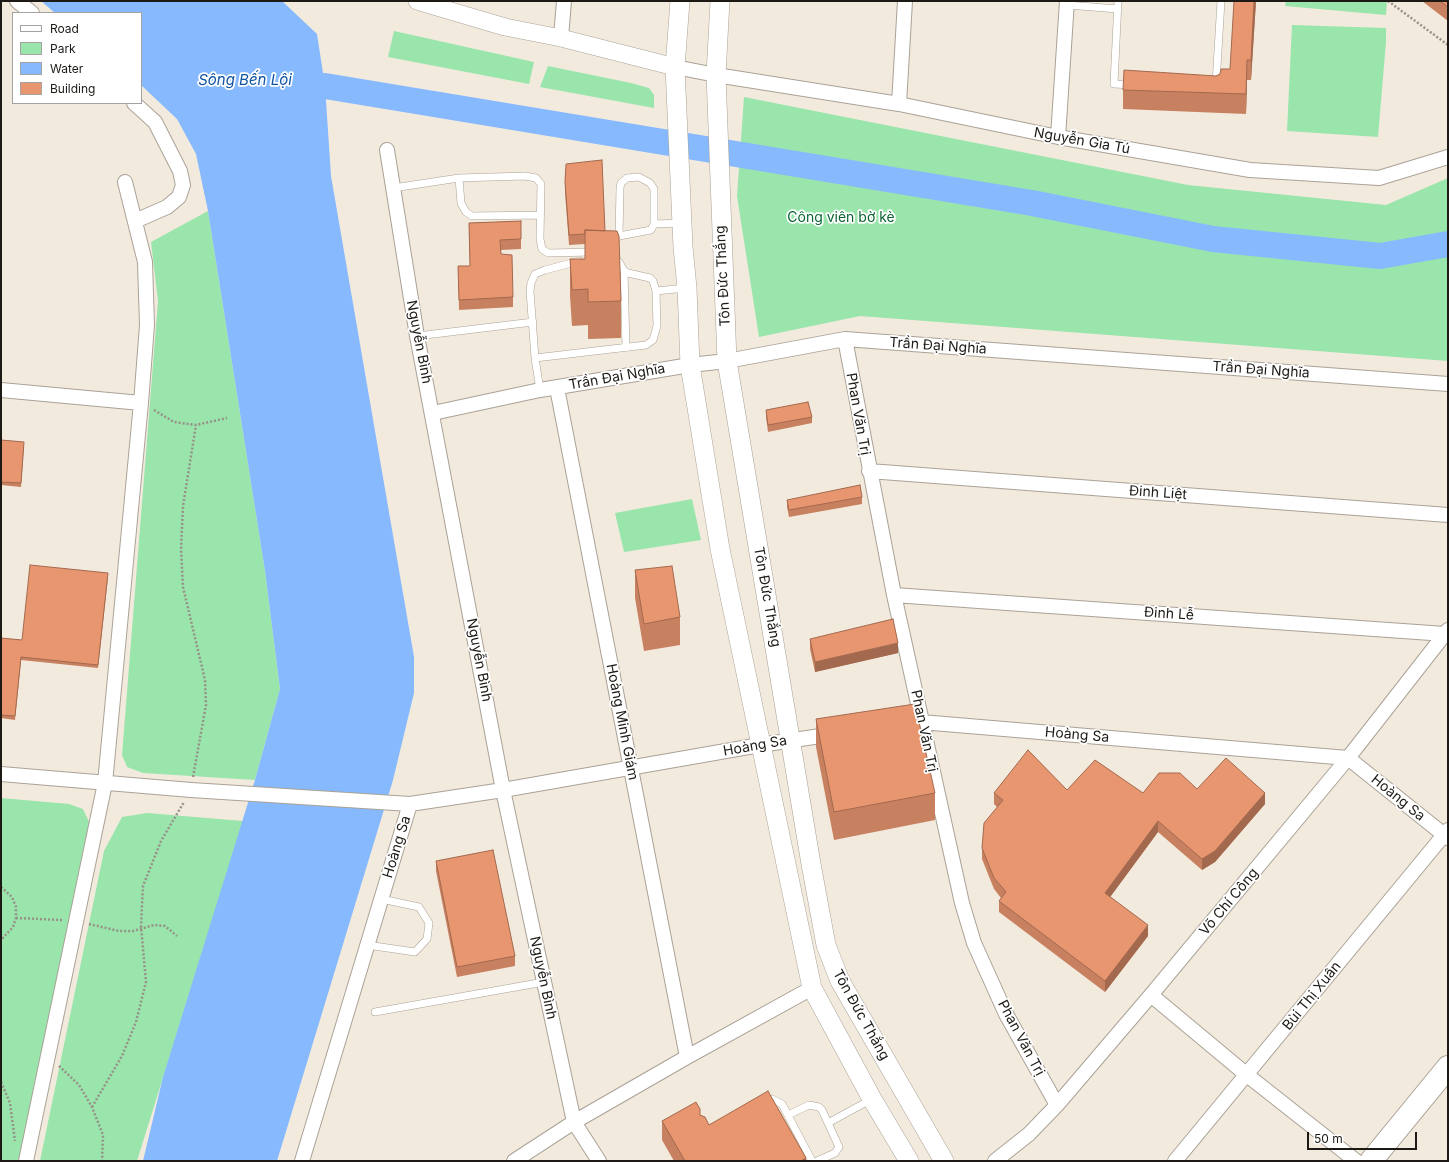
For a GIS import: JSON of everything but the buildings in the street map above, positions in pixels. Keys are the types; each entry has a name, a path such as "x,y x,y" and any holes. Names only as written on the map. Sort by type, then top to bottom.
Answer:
{"main road":[{"name":"Tôn Đức Thắng","path":"680,1 675,67 690,365 720,549 812,988 872,1099 909,1161"},
{"name":"Tôn Đức Thắng","path":"720,1 716,75 717,128 727,361 811,864 826,945 840,981 944,1161"},
{"path":"1371,1161 1448,1067"}],"street":[{"path":"17,1 31,12"},
{"path":"417,1 505,27 561,38 675,67"},
{"path":"561,38 564,1"},
{"path":"898,104 905,1"},
{"path":"1058,137 1067,3"},
{"name":"Nguyễn Gia Tú","path":"675,67 898,104 1058,137 1250,170 1379,178 1448,157"},
{"path":"135,104 155,122 180,171 183,186 179,197 167,207 135,221"},
{"name":"Nguyễn Bình","path":"387,150 417,336 433,413 503,790 574,1122 599,1161"},
{"path":"26,1161 105,783 147,325 144,262 125,182"},
{"name":"Trần Đại Nghĩa","path":"433,413 540,390 690,365 727,361 845,339 1448,384"},
{"name":"Phan Văn Trị","path":"845,339 869,471 894,595 962,903 974,943 1006,1014 1057,1105"},
{"name":"Hoàng Minh Giám","path":"557,388 688,1056"},
{"path":"1,390 140,403"},
{"name":"Đinh Liệt","path":"869,471 1448,515"},
{"name":"Đinh Lễ","path":"894,595 1446,632"},
{"name":"Võ Chí Công","path":"995,1161 1029,1134 1057,1105 1151,995 1348,758 1446,632"},
{"name":"Hoàng Sa","path":"891,726 921,722 1348,758 1447,834"},
{"name":"Hoàng Sa","path":"302,1161 410,804 631,769 760,745 845,733"},
{"path":"1,774 244,794 373,800 410,804"},
{"name":"Bùi Thị Xuân","path":"1175,1161 1447,834"},
{"path":"514,1161 574,1122 688,1056 812,988"},
{"path":"1151,995 1247,1075 1356,1161"}],"lane":[{"path":"1118,1 1114,84 1138,85"},
{"path":"1208,89 1216,90 1221,1"},
{"path":"1067,3 1118,9"},
{"path":"393,188 459,178 525,176 536,178 541,184 541,246 542,249 548,253 606,250 619,236 651,230 654,224 654,189 650,183 639,178 627,178 621,183 619,236"},
{"path":"459,178 461,203 466,212 472,216 540,215"},
{"path":"654,224 682,223"},
{"path":"606,260 614,260 619,262 624,271 626,348"},
{"path":"540,390 535,358 530,291 535,274 557,266 584,261"},
{"path":"535,358 646,345 653,340 657,326 656,291 653,280 624,271"},
{"path":"656,291 687,288"},
{"path":"417,336 532,322"},
{"path":"367,944 415,952 427,939 429,923 419,907 381,899"},
{"path":"375,1012 544,982"},
{"path":"828,1123 872,1099"},
{"path":"756,1104 763,1100 777,1100 782,1104 812,1161"},
{"path":"788,1115 809,1105 820,1107 839,1147 839,1150 817,1161"}],"path":[{"path":"1390,2 1448,45"},
{"path":"140,403 174,422 196,425 227,418"},
{"path":"92,1107 122,1056 136,1022 146,982 142,929 143,886 161,841 191,790 206,705 205,680 183,587 181,549 183,506 196,425"},
{"path":"1,887 12,897 16,907 16,918 13,927 1,940"},
{"path":"16,918 76,921 119,931 133,931 154,926 165,926 177,936"},
{"path":"48,1055 79,1084 92,1107 103,1135 102,1161"},
{"path":"1,1082 10,1103 14,1145"}],"green space":[{"path":"1286,1 1387,1 1386,15 1285,6"},
{"path":"1292,25 1386,28 1378,137 1287,131"},
{"path":"394,31 534,62 529,84 388,57"},
{"path":"548,66 649,88 654,95 654,108 540,87"},
{"name":"Công viên bờ kè","path":"744,97 1188,185 1386,205 1448,178 1448,361 860,316 759,337 737,196"},
{"path":"208,211 265,571 280,689 255,780 143,773 127,767 122,755 158,301 151,242"},
{"path":"692,499 701,540 624,552 615,513"},
{"path":"1,798 69,804 83,809 91,826 20,1161 1,1161"},
{"path":"147,813 243,821 137,1161 40,1161 104,851 122,817"}],"water":[{"name":"Sông Bến Lội","path":"41,1 282,1 317,34 325,86 331,176 414,657 414,693 393,780 277,1161 143,1161 163,1077 255,780 280,689 265,571 208,211 196,154 177,119 142,86 142,12 54,12"}],"waterway":[{"path":"325,86 1032,203 1213,239 1380,256 1448,244"}]}
